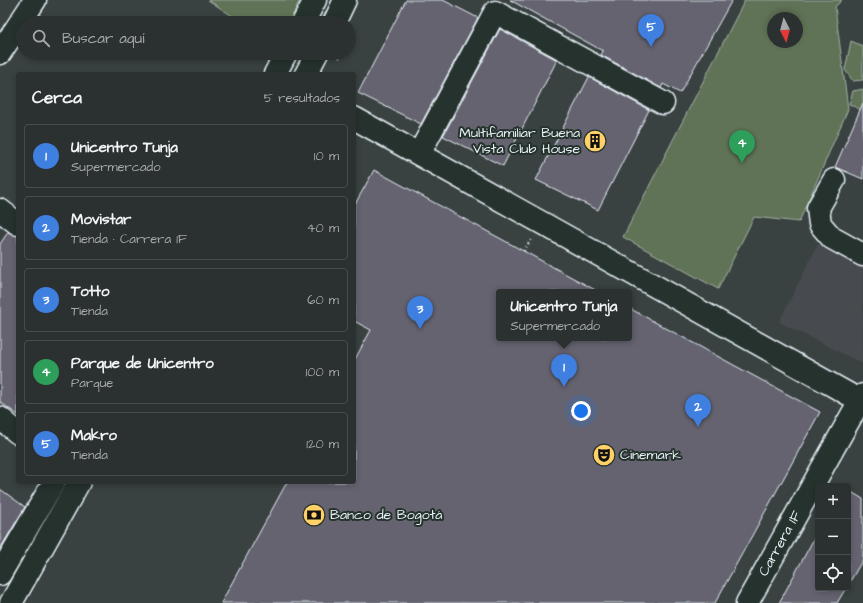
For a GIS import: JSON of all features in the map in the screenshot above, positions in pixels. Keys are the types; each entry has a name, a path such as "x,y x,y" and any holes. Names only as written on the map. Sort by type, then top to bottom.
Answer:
{"street":[{"path":"24,16 34,0"},
{"path":"307,16 315,0"},
{"path":"337,16 345,0"},
{"path":"419,154 495,12 663,103"},
{"path":"0,53 16,28"},
{"path":"276,72 282,60"},
{"path":"307,72 313,60"},
{"path":"356,119 861,397"},
{"path":"834,180 818,208 820,224 832,238 863,255"},
{"path":"0,210 16,222"},
{"name":"Carrera 1F","path":"747,603 861,397"},
{"path":"0,418 16,431"},
{"path":"0,574 53,484"},
{"path":"11,603 79,484"}],"shaded area":[{"path":"818,244 863,266 863,364 779,322"}],"green space":[{"path":"208,0 300,0 292,16 232,16"},
{"path":"745,0 842,0 835,7 848,109 799,222 754,217 718,289 623,237"},
{"path":"851,41 863,46 863,80 853,81 845,70"},
{"path":"863,89 863,111 849,104 853,91"}],"building":[{"name":"Multifamiliar Buena Vista Club House","path":"406,0 443,0 478,18 421,124 358,93"},
{"path":"510,0 732,0 680,93 663,84 661,88 601,55 603,51"},
{"name":"Multifamiliar Buena Vista Club House","path":"500,29 557,60 503,166 443,136"},
{"name":"Multifamiliar Buena Vista Club House","path":"589,77 649,110 598,210 536,180"},
{"path":"863,103 863,179 835,167"},
{"path":"374,170 593,289 496,289 496,341 632,341 632,310 820,412 715,603 221,603 286,484 356,484 356,357 371,330 356,322 356,202"},
{"path":"8,232 16,235 16,414 0,402 0,244"},
{"path":"0,489 25,507 0,549"},
{"path":"851,492 863,499 863,559 851,580"},
{"path":"815,537 815,591 844,591 837,603 779,603"}],"place":[{"name":"Makro","path":"651,47"},
{"name":"Multifamiliar Buena Vista Club House","path":"595,141"},
{"name":"Parque de Unicentro","path":"742,163"},
{"name":"Totto","path":"420,329"},
{"name":"Unicentro Tunja","path":"564,387"},
{"name":"Movistar","path":"698,427"},
{"name":"Cinemark","path":"604,455"},
{"name":"Banco de Bogotá","path":"314,515"}]}
